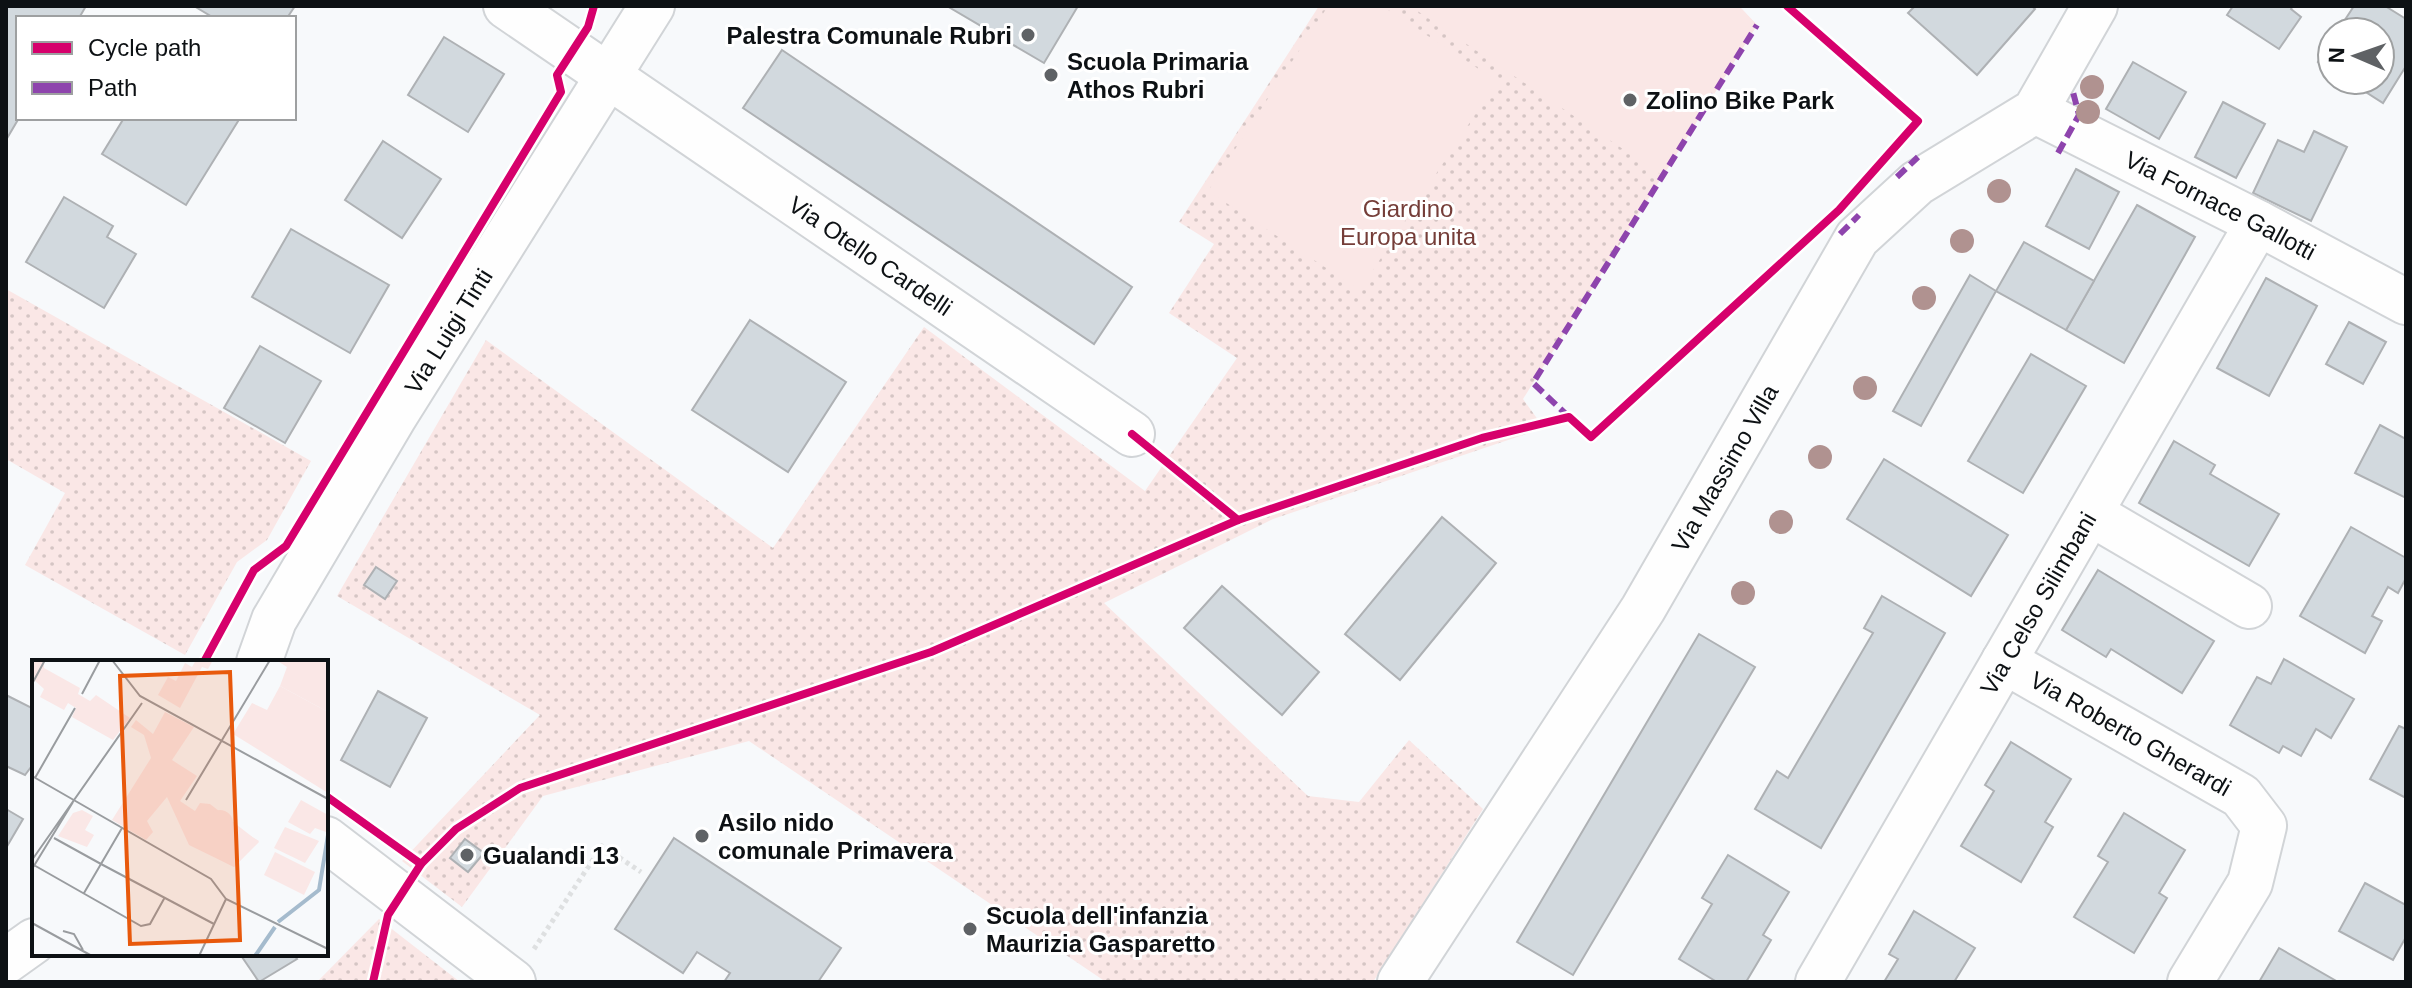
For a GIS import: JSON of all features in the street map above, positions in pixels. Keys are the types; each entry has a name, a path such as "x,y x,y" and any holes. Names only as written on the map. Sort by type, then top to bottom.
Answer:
{"street":[{"name":"Via Otello Cardelli","path":"506,6 1132,434"},
{"name":"Via Luigi Tinti","path":"260,660 274,620 394,417 652,6"},
{"name":"Via Massimo Villa","path":"1400,982 1643,609 1857,238 1917,183 2035,111 2095,6"},
{"name":"Via Fornace Gallotti","path":"2035,111 2258,223 2406,302"},
{"name":"Via Celso Silimbani","path":"1818,982 2258,223"},
{"path":"2090,513 2249,606"},
{"name":"Via Roberto Gherardi","path":"2004,661 2241,796 2264,826 2250,883 2190,982"},
{"path":"328,840 522,967"},
{"path":"6,961 32,942"}],"path":[{"path":"522,967 602,846 641,872"}],"green space":[{"name":"Giardino Europa unita","path":"1319,6 1739,6 1757,25 1523,399 1544,428 1273,519 1104,603 1308,796 1359,802 1409,740 1483,809 1373,982 1106,982 749,741 543,796 462,907 402,861 540,715 337,596 486,340 773,548 924,327 1145,491 1237,358 1169,313 1214,244 1179,222"},
{"path":"1328,6 1382,6 1497,81 1360,290 1208,191"},
{"name":"Zolino Bike Park","path":"1410,6 1739,6 1757,25 1663,176"},
{"path":"6,289 311,461 267,540 237,562 185,655 25,565 65,493 6,459"},
{"path":"379,919 460,982 317,982"}],"building":[{"path":"86,6 80,16 16,16 18,120 6,140 6,7"},
{"path":"194,6 295,6 288,16 211,16"},
{"name":"Palestra Comunale Rubri","path":"947,6 1078,6 1044,63"},
{"path":"1915,6 2032,6 2035,9 1977,75 1908,13"},
{"path":"2233,6 2293,6 2291,9 2301,17 2279,49 2227,15"},
{"path":"2354,6 2385,6 2406,19 2406,66 2396,82 2396,16 2347,16"},
{"path":"444,37 504,74 468,132 408,95"},
{"path":"782,50 1132,287 1094,344 743,108"},
{"path":"2133,62 2186,92 2159,139 2106,109"},
{"path":"2372,96 2387,96 2383,103"},
{"path":"2223,102 2265,124 2236,178 2195,157"},
{"path":"123,120 239,120 186,205 102,154"},
{"path":"2314,131 2347,147 2311,221 2253,193 2278,140 2304,152"},
{"path":"383,141 441,179 402,238 345,200"},
{"path":"2076,169 2119,192 2089,249 2046,226"},
{"path":"64,197 113,226 107,237 136,254 104,308 26,262"},
{"path":"2137,205 2195,237 2124,363 2066,330"},
{"path":"291,229 389,285 350,353 252,297"},
{"path":"2024,242 2094,281 2066,330 1996,291"},
{"path":"1970,275 1996,291 1921,426 1893,411"},
{"path":"2266,278 2317,306 2269,396 2217,368"},
{"path":"750,320 846,382 788,472 692,410"},
{"path":"2349,322 2386,342 2363,384 2326,364"},
{"path":"260,346 321,381 285,443 224,408"},
{"path":"2031,354 2086,386 2023,493 1968,461"},
{"path":"2380,425 2406,439 2406,498 2355,473"},
{"path":"2174,441 2215,465 2210,474 2279,514 2249,566 2139,503"},
{"path":"1884,459 2008,535 1971,596 1847,519"},
{"path":"1442,517 1496,563 1400,680 1345,634"},
{"path":"2351,527 2406,558 2406,578 2398,593 2388,587 2372,616 2382,621 2365,653 2300,616"},
{"path":"376,567 397,581 385,599 364,585"},
{"path":"2098,570 2214,641 2182,693 2111,649 2106,657 2062,630"},
{"path":"1222,586 1319,672 1282,715 1184,628"},
{"path":"1882,596 1945,633 1821,848 1755,809 1777,771 1788,778 1873,633 1864,628"},
{"path":"1699,634 1755,667 1573,975 1517,942"},
{"path":"2284,659 2354,699 2331,738 2316,729 2301,756 2283,746 2279,753 2230,725 2257,677 2271,684"},
{"path":"378,691 427,718 390,787 341,760"},
{"path":"6,695 32,708 32,766 25,775 6,766"},
{"path":"2399,726 2406,729 2406,798 2370,779"},
{"path":"2011,742 2071,779 2045,822 2053,827 2021,882 1961,846 1994,791 1985,785"},
{"path":"6,809 23,819 6,848"},
{"path":"2124,813 2185,850 2159,893 2167,898 2134,953 2074,917 2108,862 2098,856"},
{"path":"674,838 841,948 818,982 724,982 730,973 697,952 683,973 615,929"},
{"name":"Gualandi 13","path":"465,839 484,853 468,872 450,858"},
{"path":"1728,855 1789,892 1763,935 1771,940 1746,982 1717,982 1679,959 1712,904 1702,898"},
{"path":"2365,883 2406,905 2406,937 2393,960 2339,931"},
{"path":"1914,911 1975,948 1954,982 1884,982 1898,959 1889,954"},
{"path":"2279,948 2338,982 2259,982"},
{"path":"241,956 295,956 297,959 259,982"}],"marked path":[{"path":"1569,417 1533,383 1757,25"},
{"path":"2058,153 2079,115 2073,92"},
{"path":"1897,177 1918,157"},
{"path":"1840,234 1859,215"}],"cycle path":[{"path":"205,660 254,570 286,546 561,92 557,75 588,27 594,6"},
{"path":"373,982 388,915 421,864 456,829 520,788 931,652 1238,520 1482,438 1569,417 1591,437 1839,210 1918,121 1787,6"},
{"path":"1132,434 1238,520"},
{"path":"328,797 421,864"}],"place":[{"name":"Palestra Comunale Rubri","path":"1028,35"},
{"name":"Scuola Primaria Athos Rubri","path":"1051,75"},
{"name":"Zolino Bike Park","path":"1630,100"},
{"name":"Asilo nido comunale Primavera","path":"702,836"},
{"name":"Gualandi 13","path":"467,855"},
{"name":"Scuola dell'infanzia Maurizia Gasparetto","path":"970,929"}]}
